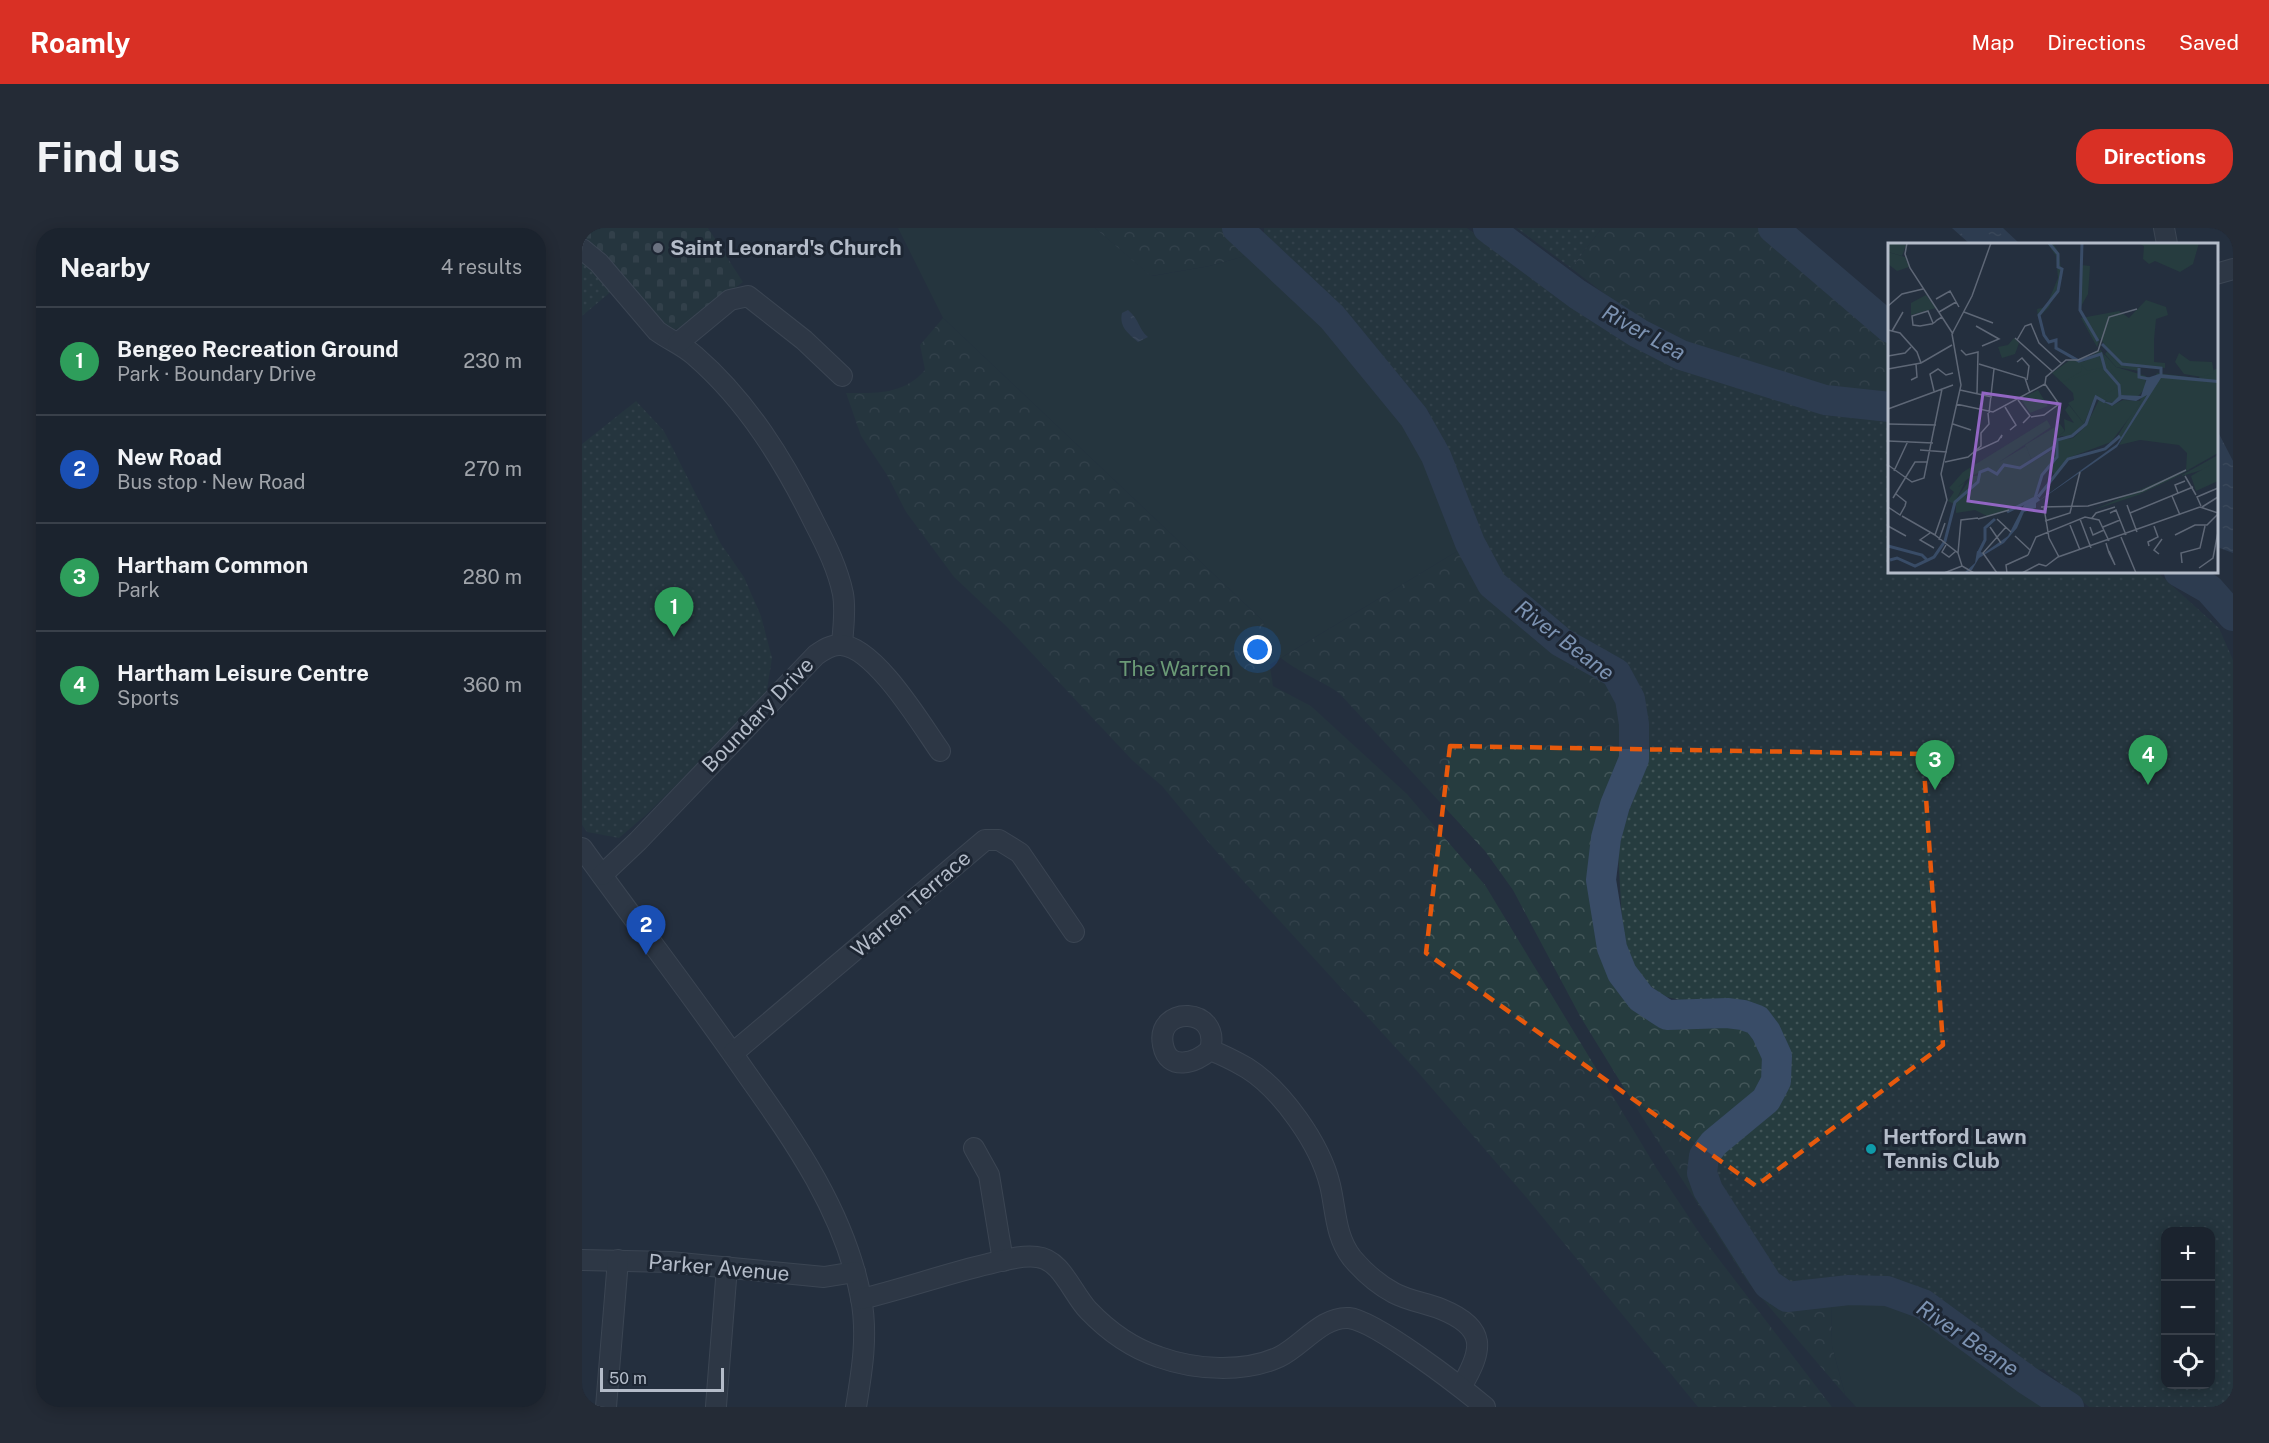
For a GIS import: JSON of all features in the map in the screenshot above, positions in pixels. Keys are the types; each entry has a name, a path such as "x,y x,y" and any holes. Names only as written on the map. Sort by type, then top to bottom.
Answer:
{"street":[{"path":"2164,228 2168,243"},
{"path":"582,249 599,263 657,331 678,343 709,368 749,414 774,448 800,494 828,550 839,578 844,616 842,645 856,649 884,674 940,751"},
{"path":"2218,274 2233,269"},
{"path":"678,343 729,300 748,296 804,340 842,376"},
{"name":"Boundary Drive","path":"602,875 638,841 816,655 825,648 842,645"},
{"name":"Warren Terrace","path":"733,1053 985,840 999,840 1020,853 1074,932"},
{"path":"582,848 733,1053 782,1124 823,1191 855,1272 861,1299 865,1338 856,1407"},
{"path":"1210,1050 1248,1068 1267,1083 1306,1130 1325,1168 1338,1231 1352,1258 1362,1269 1393,1293 1442,1309 1470,1326 1475,1334 1477,1354 1474,1366 1461,1387"},
{"path":"974,1148 989,1175 1003,1261"},
{"path":"861,1299 1003,1261 1034,1256 1051,1261 1058,1266 1074,1294 1103,1324 1138,1349 1177,1363 1216,1367 1256,1364 1279,1357 1326,1324 1337,1319 1353,1319 1378,1331 1461,1387 1485,1407"},
{"name":"Parker Avenue","path":"582,1260 726,1267 824,1277 855,1272"},
{"path":"606,1407 618,1260"},
{"path":"716,1406 726,1267"}],"highlighted area":[{"path":"1450,746 1923,754 1943,1045 1756,1186 1426,953"}],"green space":[{"path":"582,228 708,228 743,282 685,327 671,330 656,322 582,233"},
{"path":"898,228 1095,228 1152,276 1209,266 1256,253 1342,341 1418,439 1461,549 1269,665 1263,621 943,318"},
{"path":"1095,228 1228,228 1256,253 1209,266 1151,276"},
{"path":"1264,228 1467,228 1532,277 1651,355 1711,380 1813,407 1888,413 1888,573 2158,573 2219,628 2233,660 2233,1407 2089,1407 2043,1369 2032,1371 1957,1314 1913,1287 1894,1279 1877,1276 1850,1278 1801,1289 1787,1287 1719,1179 1714,1160 1717,1147 1776,1105 1787,1080 1786,1056 1780,1028 1756,1004 1733,1000 1701,1005 1663,996 1637,975 1623,938 1618,852 1626,819 1648,760 1647,731 1634,688 1626,670 1551,622 1510,585 1481,543 1436,437 1429,412 1264,241"},
{"path":"1517,228 1602,228 1571,268"},
{"path":"1602,228 1763,228 1888,336 1888,392 1812,385 1682,346 1624,309 1571,268"},
{"path":"582,254 613,290 582,316"},
{"name":"The Warren","path":"943,318 1263,621 1273,686 1311,706 1407,794 1485,885 1657,1169 1702,1237 1832,1407 1698,1407 1526,1197 1416,1070 1215,850 1162,786 1132,760 1007,627 954,577 906,512 887,475 861,436 846,393 888,391 917,378 925,370 920,345"},
{"path":"636,401 664,431 721,544 744,577 761,616 772,658 766,696 646,815 619,838 587,832 582,825 582,444"},
{"path":"1461,549 1492,589 1556,647 1604,671 1621,691 1632,732 1628,757 1600,819 1592,864 1604,963 1622,996 1651,1018 1686,1026 1733,1023 1752,1032 1763,1046 1770,1064 1758,1095 1726,1119 1701,1142 1693,1173 1699,1191 1775,1300 1802,1310 1831,1305 1832,1346 1845,1395 1747,1281 1580,1016 1513,890 1485,851 1339,693 1281,658"},
{"path":"1877,1301 1907,1310 1940,1328 1968,1352 2048,1407 1856,1407 1845,1395 1832,1346 1831,1305"}],"water":[{"path":"1952,228 2003,228 2019,243 1969,243"},
{"path":"1128,310 1148,337 1138,342 1125,329 1121,318 1122,313"},
{"path":"2218,432 2233,461 2233,553 2218,547"}],"waterway":[{"name":"River Beane","path":"1237,228 1332,317 1414,417 1436,456 1470,543 1492,584 1561,642 1616,673 1630,699 1634,724 1634,759 1615,805 1606,838 1601,880 1612,948 1622,973 1641,998 1667,1015 1727,1013 1743,1015 1757,1020 1766,1032 1777,1056 1776,1081 1766,1100 1714,1143 1704,1156 1702,1173 1708,1190 1768,1284 1787,1297 1849,1290 1887,1291 1923,1304 2027,1380 2069,1407"},
{"name":"River Lea","path":"1488,228 1577,294 1638,333 1681,355 1825,400 1888,407"},
{"path":"1773,228 1888,326"},
{"name":"River Lea","path":"2181,573 2209,589 2233,616"}],"place":[{"name":"Saint Leonard's Church","path":"658,248"},
{"name":"Bengeo Recreation Ground","path":"674,637"},
{"name":"Hartham Leisure Centre","path":"2148,785"},
{"name":"Hartham Common","path":"1935,790"},
{"name":"New Road","path":"646,955"},
{"name":"Hertford Lawn Tennis Club","path":"1871,1149"}]}
